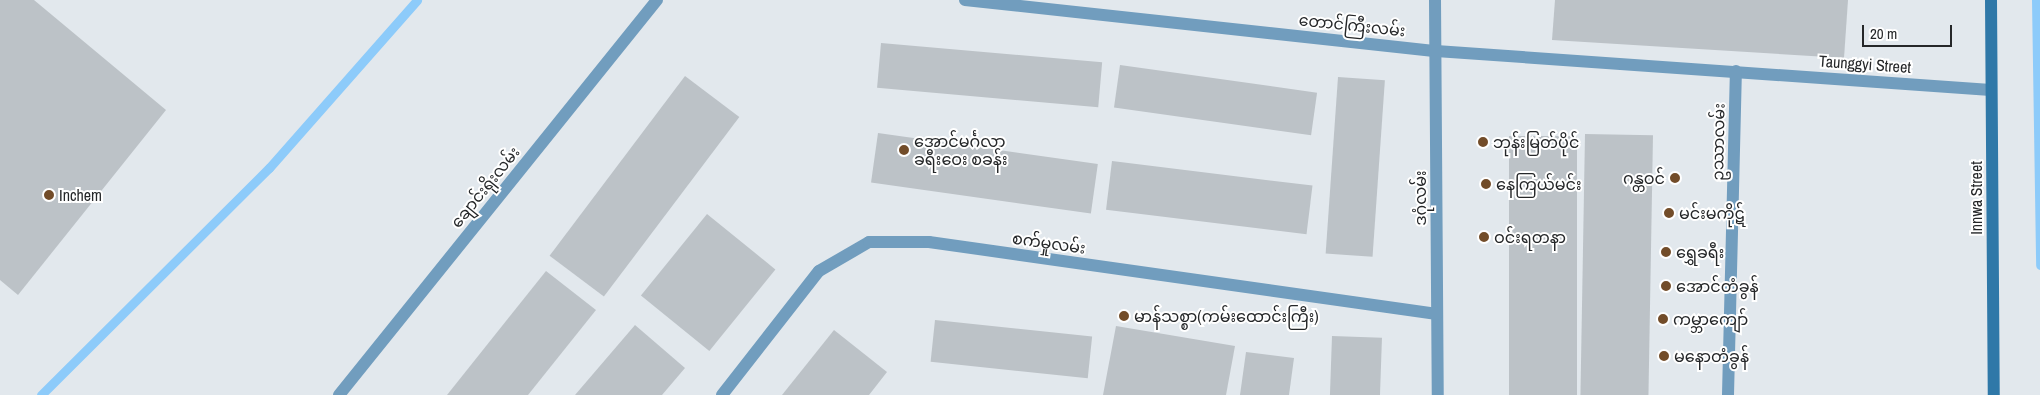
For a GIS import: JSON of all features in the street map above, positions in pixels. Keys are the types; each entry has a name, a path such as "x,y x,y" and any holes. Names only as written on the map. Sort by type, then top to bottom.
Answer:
{"street":[{"name":"Innwa Street","path":"1991,0 1994,395"}],"lane":[{"name":"ချောင်းရိုးလမ်း","path":"339,395 658,0"},
{"name":"တောင်ကြီးလမ်း","path":"965,0 1436,51 1736,71"},
{"name":"ဒဂုံလမ်း","path":"1434,0 1438,395"},
{"name":"Taunggyi Street","path":"1736,71 1991,90"},
{"name":"ဥဿာလမ်း","path":"1728,395 1736,71"},
{"name":"စက်မှုလမ်း","path":"722,395 820,271 869,242 929,242 1437,314"}],"building":[{"name":"Inchem","path":"0,0 34,0 166,110 18,295 0,280"},
{"path":"1555,0 1848,0 1844,58 1552,40"},
{"path":"881,43 1102,62 1098,107 877,88"},
{"path":"1120,65 1317,93 1311,135 1114,108"},
{"path":"685,76 739,117 604,297 550,256"},
{"path":"1338,77 1385,80 1373,257 1326,254"},
{"path":"878,133 1098,164 1091,213 871,183"},
{"path":"1585,134 1653,135 1648,395 1580,395"},
{"path":"1509,136 1577,136 1577,395 1509,395"},
{"path":"1112,161 1312,186 1307,234 1106,210"},
{"path":"707,214 775,269 709,351 641,296"},
{"path":"546,271 596,310 528,395 447,395"},
{"path":"935,320 1092,337 1088,378 931,362"},
{"path":"635,325 685,368 662,395 575,395"},
{"path":"1116,326 1235,346 1226,395 1103,395"},
{"path":"834,330 887,372 869,395 782,395"},
{"path":"1332,336 1382,338 1380,395 1330,395"},
{"path":"1246,352 1294,358 1289,395 1240,395"}],"waterway":[{"path":"41,395 269,168 417,0"},
{"path":"2036,0 2040,265"}],"place":[{"name":"ဘုန်းမြတ်ပိုင်","path":"1483,142"},
{"name":"အောင်မင်္ဂလာ ခရီးဝေး စခန်း","path":"904,150"},
{"name":"ဂန္တဝင်","path":"1675,178"},
{"name":"နေကြယ်မင်း","path":"1486,184"},
{"name":"Inchem","path":"49,195"},
{"name":"မင်းမကိုဋ်","path":"1669,213"},
{"name":"ဝင်းရတနာ","path":"1484,237"},
{"name":"ရွှေခရီး","path":"1666,252"},
{"name":"အောင်တံခွန်","path":"1666,286"},
{"name":"မာန်သစ္စာ(ကမ်းထောင်းကြီး)","path":"1124,316"},
{"name":"ကမ္ဘာကျော်","path":"1663,319"},
{"name":"မနောတံခွန်","path":"1664,356"}]}
